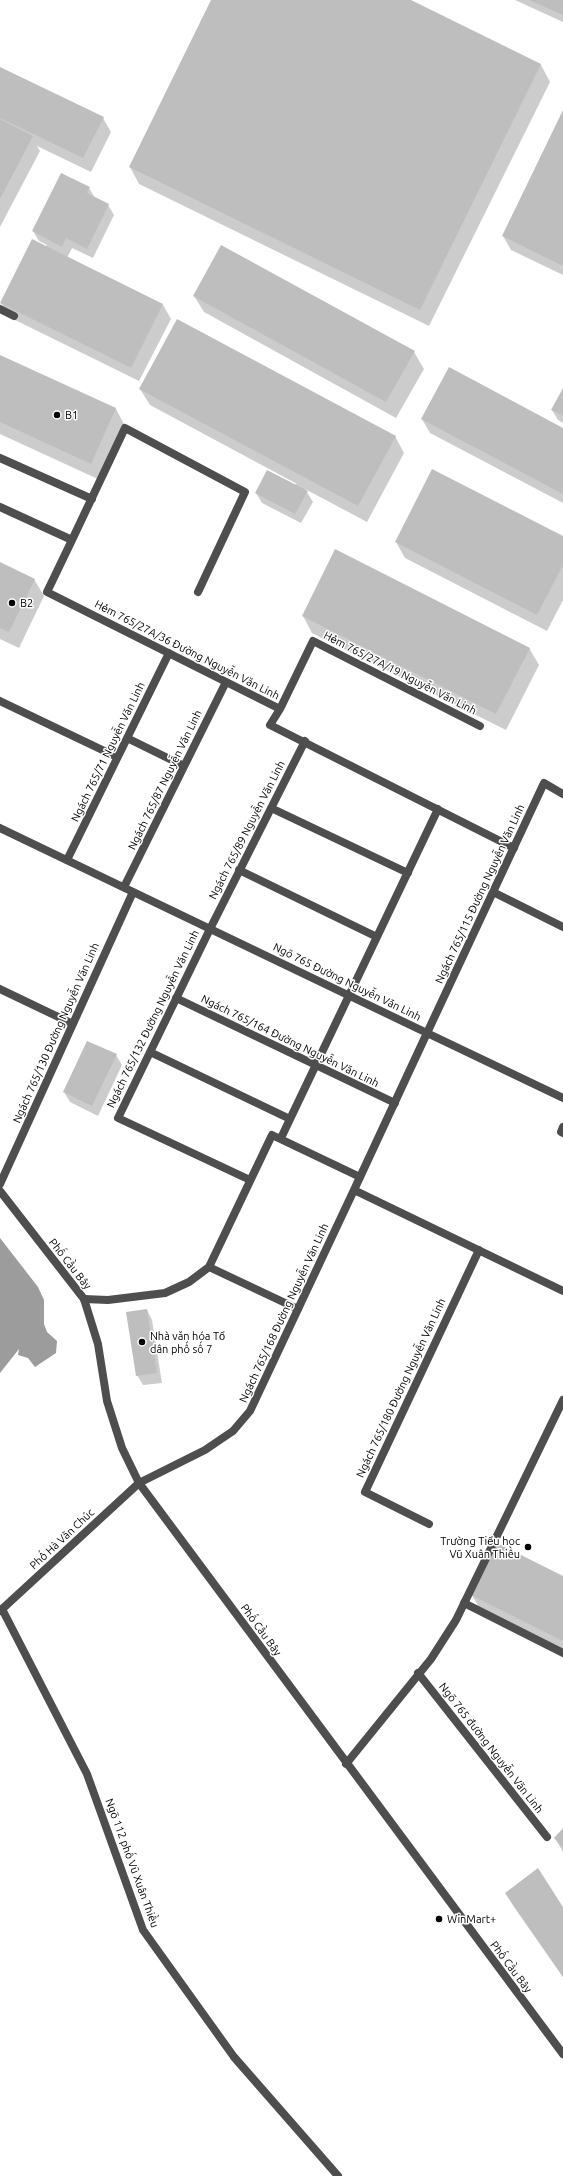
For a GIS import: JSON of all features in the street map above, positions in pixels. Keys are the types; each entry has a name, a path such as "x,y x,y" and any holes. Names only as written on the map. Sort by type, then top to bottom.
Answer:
{"street":[{"path":"0,309 14,316"},
{"path":"0,507 72,540 125,428 245,492 198,592"},
{"path":"0,458 92,499"},
{"name":"Hẻm 765/27A/36 Đường Nguyễn Văn Linh","path":"72,540 47,592 280,709 270,725 305,741 514,848"},
{"name":"Hẻm 765/27A/19 Nguyễn Văn Linh","path":"280,709 312,641 480,726"},
{"name":"Ngách 765/71 Nguyễn Văn Linh","path":"67,860 169,653"},
{"name":"Ngách 765/87 Nguyễn Văn Linh","path":"124,887 226,682"},
{"path":"0,700 117,757"},
{"path":"127,738 184,766"},
{"name":"Ngách 765/89 Nguyễn Văn Linh","path":"210,929 305,741"},
{"name":"Ngách 765/115 Đường Nguyễn Văn Linh","path":"427,1033 544,783 563,794"},
{"path":"271,808 408,874"},
{"path":"281,1138 438,810"},
{"name":"Ngõ 765 Đường Nguyễn Văn Linh","path":"0,828 427,1033 354,1190"},
{"path":"239,870 377,938"},
{"name":"Ngách 765/130 Đường Nguyễn Văn Linh","path":"0,1184 133,892"},
{"path":"493,892 563,927"},
{"name":"Ngách 765/132 Đường Nguyễn Văn Linh","path":"210,929 118,1118 250,1180"},
{"path":"0,989 73,1024"},
{"name":"Ngách 765/164 Đường Nguyễn Văn Linh","path":"176,998 315,1066 395,1103"},
{"path":"427,1033 563,1098"},
{"path":"150,1052 290,1119"},
{"path":"563,1127 561,1132 563,1133"},
{"path":"84,1299 108,1300 166,1292 189,1282 209,1267 272,1135 360,1177"},
{"path":"354,1190 563,1291"},
{"name":"Ngách 765/168 Đường Nguyễn Văn Linh","path":"139,1483 206,1450 233,1431 250,1411 354,1190"},
{"name":"Phố Cầu Bây","path":"0,1191 84,1299 98,1344 107,1401 122,1448 139,1483 346,1764 563,2054"},
{"name":"Ngách 765/180 Đường Nguyễn Văn Linh","path":"429,1524 365,1492 479,1250"},
{"path":"209,1267 298,1309"},
{"path":"346,1764 443,1641 464,1603 563,1400"},
{"name":"Phố Hà Văn Chúc","path":"1,1609 139,1483"},
{"path":"464,1603 563,1653"},
{"name":"Ngõ 112 phố Vũ Xuân Thiều","path":"1,1609 87,1774 143,1930 234,2057 338,2176"},
{"name":"Ngõ 765 đường Nguyễn Văn Linh","path":"418,1673 548,1837"}],"shaded area":[{"path":"0,1238 38,1287 44,1300 44,1324 47,1332 57,1341 56,1353 35,1367 28,1358 18,1355 19,1349 0,1373"}],"building":[{"path":"211,0 411,0 541,64 420,310 129,167"},
{"path":"529,0 563,0 563,15"},
{"path":"0,67 104,117 83,158 0,118"},
{"path":"563,110 563,266 502,236"},
{"path":"0,119 33,136 0,199"},
{"path":"61,173 90,187 87,193 109,204 87,249 66,238 62,247 32,231"},
{"path":"32,239 163,304 131,368 0,303"},
{"path":"221,245 415,351 386,402 193,296"},
{"path":"177,319 396,436 358,506 139,389"},
{"name":"B1","path":"0,355 116,408 91,464 0,422"},
{"path":"449,367 563,428 563,494 421,419"},
{"path":"563,388 563,416 551,410"},
{"path":"432,469 563,536 563,565 537,615 395,542"},
{"path":"267,470 308,491 295,514 255,493"},
{"path":"335,549 530,648 496,714 302,616"},
{"name":"B2","path":"0,562 35,579 9,632 0,628"},
{"path":"87,1041 117,1054 92,1106 63,1092"},
{"name":"Nhà văn hóa Tổ dân phố số 7","path":"147,1309 157,1373 136,1376 126,1312"},
{"path":"497,1543 563,1576 563,1641 471,1595"},
{"path":"563,1828 563,1848 554,1838"},
{"path":"538,1868 563,1907 563,1977 505,1893"}],"place":[{"name":"B1","path":"57,415"},
{"name":"B2","path":"12,603"},
{"name":"Nhà văn hóa Tổ dân phố số 7","path":"142,1342"},
{"name":"Trường Tiểu học Vũ Xuân Thiều","path":"528,1547"},
{"name":"WinMart+","path":"439,1919"}]}
